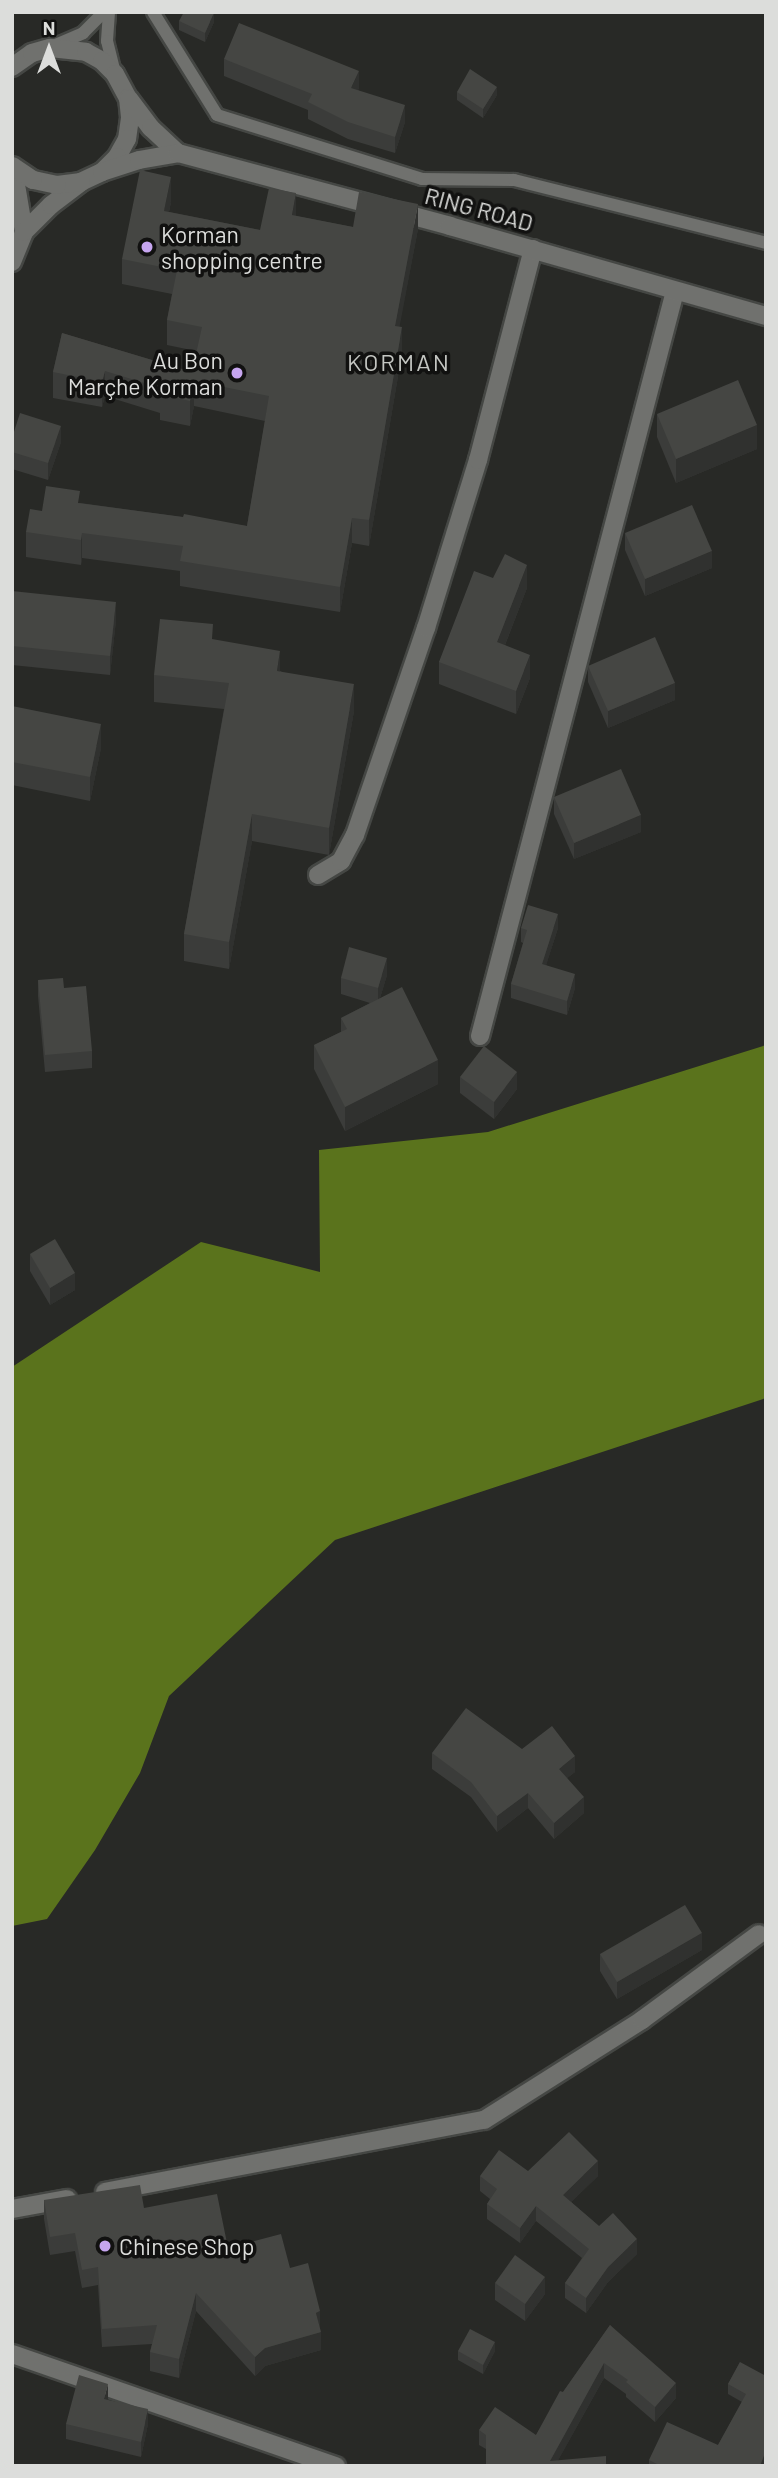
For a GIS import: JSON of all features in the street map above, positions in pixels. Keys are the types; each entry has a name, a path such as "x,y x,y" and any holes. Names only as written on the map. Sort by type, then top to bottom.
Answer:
{"street":[{"path":"13,65 32,53 50,48 86,52 102,61 116,74"},
{"name":"RING ROAD","path":"116,74 128,98 151,128 178,153"},
{"path":"102,172 117,157 127,139 130,118 128,98"},
{"name":"RING ROAD","path":"81,182 139,160 178,153 533,249 766,316"},
{"path":"12,167 33,180 45,183 57,185 81,182"},
{"path":"12,167 24,232"},
{"path":"12,262 24,232 51,205 81,182"},
{"path":"318,875 341,862 355,835 426,628 478,460 533,249"},
{"path":"480,1037 675,291"},
{"path":"12,2209 484,2120 642,2020 759,1934"},
{"path":"12,2354 336,2466"}],"lane":[{"path":"50,48 83,33 104,12"},
{"path":"109,12 107,41 116,74"},
{"path":"153,12 218,115 422,179 514,180 766,243"}],"shaded area":[{"path":"766,1045 766,1398 335,1540 169,1696 140,1773 95,1850 47,1919 12,1926 12,1367 201,1242 320,1272 319,1150 488,1132"}],"building":[{"path":"184,12 214,13 205,33 179,21"},
{"path":"239,23 359,71 351,88 405,105 395,137 348,122 308,102 312,94 224,59"},
{"path":"470,69 497,87 483,109 457,92"},
{"path":"140,170 171,177 164,211 260,230 269,188 296,193 292,215 353,227 359,192 418,204 395,326 402,327 369,520 352,518 340,587 180,561 183,546 82,533 81,540 26,532 30,509 42,511 46,486 80,491 78,503 183,517 184,514 247,526 269,396 194,381 190,401 160,394 161,388 105,371 102,382 53,372 62,333 192,372 202,327 167,320 177,270 122,259"},
{"path":"738,380 757,425 676,459 657,414"},
{"path":"20,413 61,426 48,463 12,452 12,438"},
{"path":"692,505 712,551 645,579 625,533"},
{"path":"505,554 527,565 497,642 530,655 516,691 439,662 474,571 493,578"},
{"path":"12,591 116,602 110,656 12,646"},
{"path":"160,619 213,624 212,639 280,651 277,671 354,684 329,828 252,814 229,942 184,934 229,683 154,675"},
{"path":"655,637 675,683 608,711 588,666"},
{"path":"12,706 101,724 90,777 12,762"},
{"path":"621,769 641,815 574,843 554,797"},
{"path":"528,905 558,914 542,964 575,974 567,1001 511,984 527,930 521,928"},
{"path":"349,947 387,958 378,988 341,978"},
{"path":"63,978 64,988 86,986 92,1051 45,1055 38,980"},
{"path":"402,987 438,1060 345,1107 314,1045 347,1029 341,1018"},
{"path":"484,1046 517,1072 494,1102 460,1077"},
{"path":"55,1239 75,1273 50,1288 30,1254"},
{"path":"466,1708 522,1749 552,1726 575,1756 559,1769 584,1797 554,1823 528,1793 497,1816 471,1782 432,1753"},
{"path":"685,1905 702,1933 617,1982 600,1954"},
{"path":"569,2132 598,2161 563,2195 599,2226 613,2213 637,2239 608,2267 586,2298 565,2283 589,2249 536,2206 520,2228 487,2204 497,2189 480,2176 499,2150 528,2171"},
{"path":"140,2185 144,2208 217,2194 228,2248 281,2234 290,2268 308,2263 320,2311 316,2313 321,2332 265,2348 255,2357 196,2293 179,2359 150,2352 157,2325 102,2329 98,2267 82,2270 75,2233 50,2237 44,2200"},
{"path":"515,2255 545,2277 525,2304 495,2283"},
{"path":"610,2325 676,2383 655,2407 626,2382 628,2380 604,2363 550,2461 606,2456 606,2466 486,2466 486,2435 479,2430 495,2407 536,2435 560,2391 563,2392"},
{"path":"470,2329 495,2342 483,2365 458,2351"},
{"path":"740,2362 766,2376 766,2450 760,2466 661,2466 649,2460 667,2422 718,2445 746,2394 728,2384"},
{"path":"79,2375 108,2384 104,2399 148,2409 141,2442 66,2424"}],"place":[{"name":"Korman shopping centre","path":"147,247"},
{"name":"Au Bon Marçhe Korman","path":"237,373"},
{"name":"Chinese Shop","path":"105,2246"}],"district":[{"name":"KORMAN","path":"399,362"}]}
